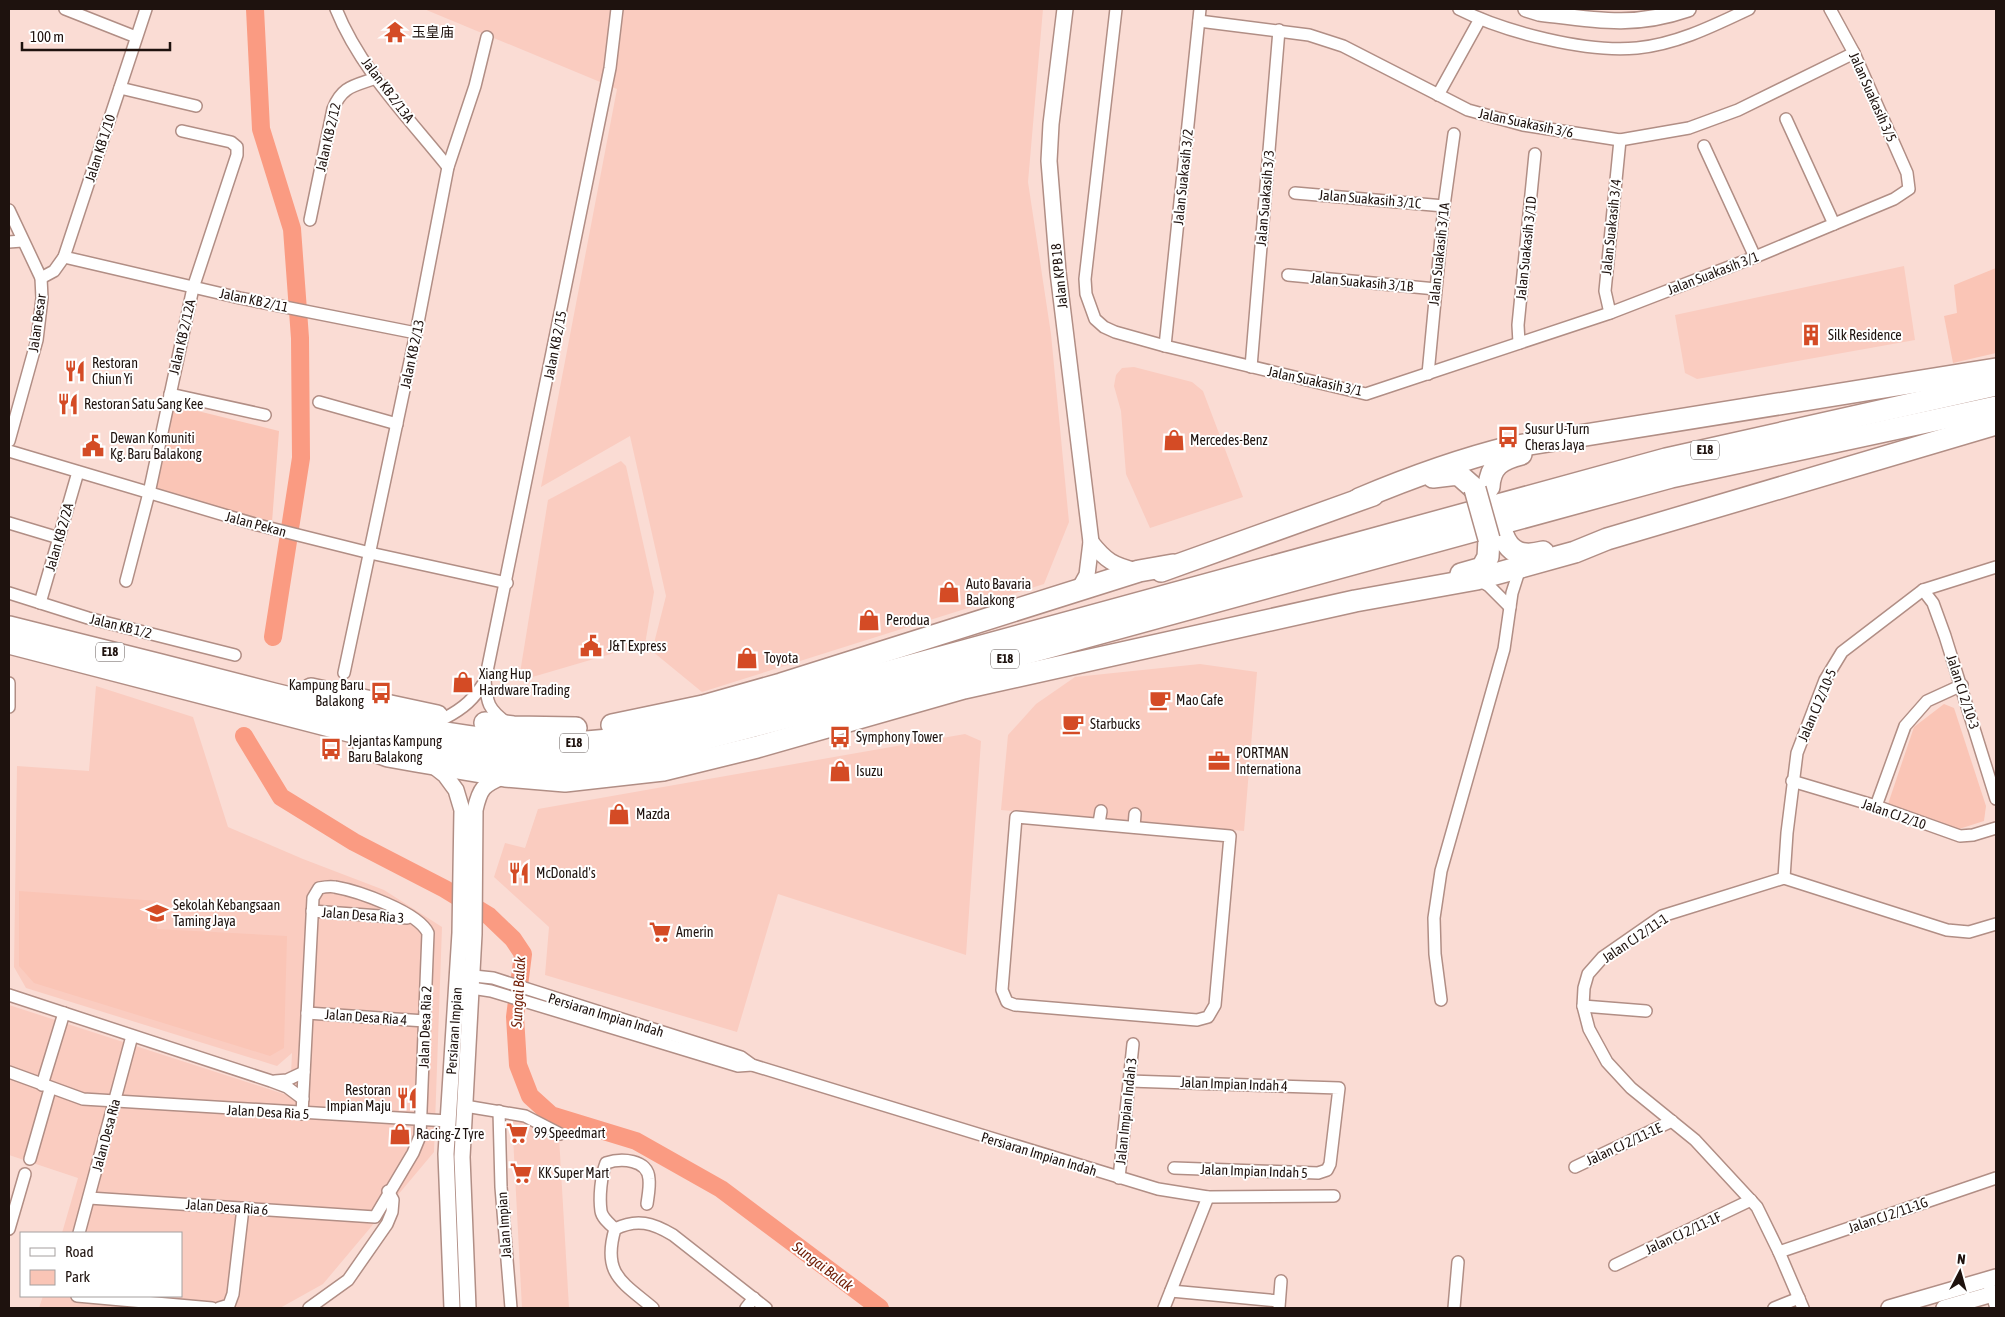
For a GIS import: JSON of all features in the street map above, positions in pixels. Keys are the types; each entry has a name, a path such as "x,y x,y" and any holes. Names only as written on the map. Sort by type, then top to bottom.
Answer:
{"highway":[{"path":"1359,499 1406,479 1473,456 1510,447 1996,369"},
{"name":"E18","path":"12,630 387,722 518,743 564,743 608,740 654,733 944,656 1666,459 1996,385"},
{"name":"E18","path":"12,630 333,728 384,740 516,760 600,759 658,751 881,693 1671,477 1996,407"},
{"path":"333,728 358,745 388,756 505,776 565,781 663,770 757,747 964,688 1356,601 1477,579 1520,568 1575,552 1607,539 1996,424"},
{"path":"1482,488 1494,467 1505,458 1596,434"},
{"path":"944,656 955,645 968,639 1143,580 1174,565 1359,499 1442,474 1458,474 1482,488 1496,537 1482,568 1403,593"},
{"path":"1496,537 1516,553 1531,556 1572,545 1607,539"},
{"path":"200,676 257,678 445,718 513,727 563,729 604,726 704,706 855,662 1139,572 1174,565"}],"street":[{"path":"65,9 136,37"},
{"name":"Jalan KB 1/10","path":"41,278 54,271 64,257 146,9"},
{"name":"Jalan KB 2/13A","path":"336,9 345,30 376,78 448,167"},
{"name":"Jalan KB 2/15","path":"445,718 462,709 474,699 485,680 507,582 610,68 617,9"},
{"name":"Jalan KPB 18","path":"1065,9 1050,124 1050,176 1058,272 1091,542 1087,575 1078,592"},
{"name":"Jalan Suakasih 3/1","path":"1116,9 1086,269 1086,294 1095,319 1104,327 1165,346 1366,394 1610,312 1755,257 1894,199 1909,189"},
{"name":"Jalan Suakasih 3/2","path":"1165,346 1200,9"},
{"path":"1459,9 1480,19 1527,35 1606,48 1637,48 1698,33 1749,9"},
{"path":"1526,9 1539,13 1619,22 1660,18 1688,9"},
{"name":"Jalan Suakasih 3/5","path":"1830,9 1854,53 1907,173 1909,189"},
{"path":"1438,95 1480,19"},
{"name":"Jalan Suakasih 3/6","path":"1199,21 1309,35 1343,46 1468,110 1523,125 1620,140 1690,128 1738,110 1854,53"},
{"name":"Jalan Suakasih 3/3","path":"1251,367 1280,30"},
{"name":"Jalan KB 2/13","path":"344,674 398,424 448,167 475,86 487,37"},
{"name":"Jalan KB 2/12","path":"310,220 333,109 338,95 376,78"},
{"path":"120,88 196,106"},
{"path":"1786,119 1834,224"},
{"name":"Jalan KB 2/12A","path":"126,582 148,493 193,288 237,147 231,142 182,131"},
{"name":"Jalan Suakasih 3/1A","path":"1428,374 1444,206 1454,134"},
{"name":"Jalan Suakasih 3/4","path":"1610,312 1605,291 1620,140"},
{"path":"1704,146 1755,257"},
{"name":"Jalan Suakasih 3/1D","path":"1520,343 1518,325 1535,154"},
{"name":"Jalan Suakasih 3/1C","path":"1295,193 1444,206"},
{"name":"Jalan Besar","path":"9,210 41,278 42,298 37,340 9,441"},
{"path":"9,242 22,241"},
{"name":"Jalan KB 2/11","path":"64,257 193,288 416,333"},
{"name":"Jalan Suakasih 3/1B","path":"1288,275 1436,289"},
{"path":"170,394 264,416"},
{"path":"319,402 398,424"},
{"name":"Jalan Pekan","path":"9,451 258,525 370,553 507,582"},
{"name":"Jalan KB 2/2A","path":"40,603 78,472"},
{"path":"9,523 59,538"},
{"path":"1091,542 1102,556 1115,566 1139,572"},
{"name":"Jalan CJ 2/10-5","path":"1784,878 1792,781 1797,753 1825,680 1835,662 1842,652 1923,590 1996,567"},
{"path":"1441,1000 1434,918 1437,895 1464,787 1504,649 1510,607 1520,568"},
{"path":"1477,579 1489,586 1510,607"},
{"name":"Jalan CJ 2/10-3","path":"1923,590 1933,603 1962,685 1996,799"},
{"name":"Jalan KB 1/2","path":"9,592 88,618 235,655"},
{"name":"Jalan KB 2/15","path":"485,680 487,702 496,715 513,727"},
{"path":"9,683 9,707"},
{"path":"1876,806 1905,726 1928,702 1962,685"},
{"name":"Persiaran Impian","path":"431,764 445,776 456,790 462,810 467,882 467,933 464,981 448,1122 447,1209 452,1308"},
{"name":"Persiaran Impian","path":"467,882 479,792 487,783 505,776"},
{"name":"Jalan CJ 2/10","path":"1792,781 1876,806 1960,836 1973,835 1996,828"},
{"path":"1099,823 1101,811"},
{"path":"1134,827 1135,814"},
{"path":"1016,817 1099,823 1230,836 1215,1005 1208,1016 1197,1020 1015,1005 1007,1002 1002,990 1016,817"},
{"path":"1784,878 1947,930 1969,932 1996,924"},
{"name":"Jalan CJ 2/11-1","path":"1784,878 1662,916 1603,957 1588,974 1584,988 1583,1006 1589,1029 1607,1062 1630,1088 1695,1140 1757,1207 1780,1252 1801,1303"},
{"path":"302,1114 313,898 319,888 333,886 370,897 415,919"},
{"name":"Jalan Desa Ria 3","path":"312,911 415,919"},
{"name":"Jalan Desa Ria 2","path":"364,1216 375,1218 388,1192 413,1153 420,1136 428,933 424,925 415,919"},
{"name":"Persiaran Impian Indah","path":"464,981 493,978 546,1002"},
{"name":"Persiaran Impian","path":"464,981 466,1090 462,1156 463,1228 468,1308"},
{"name":"Persiaran Impian Indah","path":"464,981 492,990 546,1002 740,1057 752,1064 1158,1189 1208,1197 1334,1196"},
{"path":"9,995 271,1081 287,1087 303,1099"},
{"path":"1583,1006 1646,1011"},
{"path":"30,1159 64,1013"},
{"name":"Jalan Desa Ria 4","path":"307,1013 425,1021"},
{"name":"Jalan Desa Ria","path":"79,1232 132,1036"},
{"name":"Jalan Impian Indah 3","path":"1119,1178 1134,1044"},
{"name":"Jalan Desa Ria 5","path":"9,1072 83,1099 448,1122"},
{"path":"271,1081 287,1080 304,1072"},
{"name":"Jalan Impian Indah 4","path":"1130,1081 1339,1088 1330,1164"},
{"path":"462,1156 457,1134 448,1122 462,1104 466,1090"},
{"path":"465,1106 525,1116 560,1134"},
{"name":"Jalan Impian","path":"499,1111 501,1187 510,1308"},
{"name":"Jalan CJ 2/11-1E","path":"1575,1166 1672,1121"},
{"path":"615,1229 604,1219 601,1211 603,1172 606,1163 627,1160 640,1164 647,1170 650,1178 647,1204"},
{"name":"Jalan Impian Indah 5","path":"1174,1168 1318,1173 1326,1170 1330,1164"},
{"path":"9,1229 12,1204 25,1174"},
{"name":"Jalan CJ 2/11-1G","path":"1780,1252 1996,1178"},
{"path":"309,1308 348,1280 387,1224 393,1206 393,1200 388,1192"},
{"path":"1164,1308 1208,1197"},
{"name":"Jalan Desa Ria 6","path":"89,1198 364,1216"},
{"name":"Jalan CJ 2/11-1F","path":"1615,1265 1751,1200"},
{"path":"219,1308 229,1306 233,1294 243,1208"},
{"path":"653,1308 621,1282 611,1266 610,1245 615,1229 628,1223 645,1223 659,1226 766,1308"},
{"path":"1454,1308 1458,1262"},
{"path":"1171,1291 1279,1304 1281,1280"},
{"path":"1889,1308 1994,1290"},
{"path":"1944,1308 1994,1290"},
{"path":"88,1297 212,1308"},
{"path":"746,1308 754,1298"},
{"path":"1774,1308 1801,1303"}],"shaded area":[{"path":"424,9 1043,9 1028,182 1051,334 1069,522 1044,584 702,692 652,651 666,596 630,436 541,487 617,89"},
{"name":"Silk Residence","path":"1904,266 1915,340 1697,379 1685,373 1675,315"},
{"name":"Mercedes-Benz","path":"1134,367 1192,382 1203,391 1243,497 1150,528 1126,474 1121,411 1114,386 1116,375 1122,368"},
{"path":"621,461 626,466 654,592 645,644 529,678 523,678 520,673 548,500"},
{"path":"1200,664 1257,672 1244,831 1001,810 1008,735 1036,704 1075,677"},
{"path":"96,686 193,717 228,827 303,859 384,890 442,927 434,1152 323,1284 280,1308 39,1308 43,1297 182,1297 182,1232 62,1232 78,1178 9,1155 9,1005 290,1096 292,1053 277,1066 26,988 14,967 17,766 89,771"},
{"path":"965,734 981,741 966,955 778,894 737,1032 545,975 549,927 494,877 505,843 525,848 538,809"},
{"path":"512,1117 524,1120 559,1137 569,1308 522,1308"}],"green space":[{"path":"1996,268 1996,353 1953,363 1944,316 1957,313 1954,285"},
{"path":"173,405 279,431 272,522 155,489"},
{"path":"1944,704 1954,708 1986,806 1984,821 1959,829 1888,804 1914,727"},
{"path":"19,891 158,901 157,929 287,936 284,1048 270,1056 34,983 19,966"}],"waterway":[{"path":"255,9 261,129 292,229 300,338 301,458 273,637"},
{"name":"Sungai Balak","path":"244,736 281,797 354,842 445,889 489,916 513,939 523,954 515,1017 518,1065 530,1096 551,1115 636,1141 721,1189 880,1308"}],"place":[{"name":"玉皇庙","path":"395,32"},
{"name":"Silk Residence","path":"1811,335"},
{"name":"Restoran Chiun Yi","path":"75,371"},
{"name":"Restoran Satu Sang Kee","path":"68,404"},
{"name":"Susur U-Turn Cheras Jaya","path":"1508,437"},
{"name":"Mercedes-Benz","path":"1174,440"},
{"name":"Dewan Komuniti Kg. Baru Balakong","path":"93,446"},
{"name":"Auto Bavaria Balakong","path":"949,592"},
{"name":"Perodua","path":"869,620"},
{"name":"J&T Express","path":"591,646"},
{"name":"Toyota","path":"747,658"},
{"name":"Xiang Hup Hardware Trading","path":"463,682"},
{"name":"Kampung Baru Balakong","path":"381,693"},
{"name":"Mao Cafe","path":"1160,700"},
{"name":"Starbucks","path":"1073,724"},
{"name":"Symphony Tower","path":"840,737"},
{"name":"Jejantas Kampung Baru Balakong","path":"331,749"},
{"name":"PORTMAN Internationa","path":"1219,761"},
{"name":"Isuzu","path":"840,771"},
{"name":"Mazda","path":"619,814"},
{"name":"McDonald's","path":"519,873"},
{"name":"Sekolah Kebangsaan Taming Jaya","path":"157,913"},
{"name":"Amerin","path":"660,932"},
{"name":"Restoran Impian Maju","path":"407,1098"},
{"name":"99 Speedmart","path":"517,1133"},
{"name":"Racing-Z Tyre","path":"400,1134"},
{"name":"KK Super Mart","path":"521,1173"}]}
